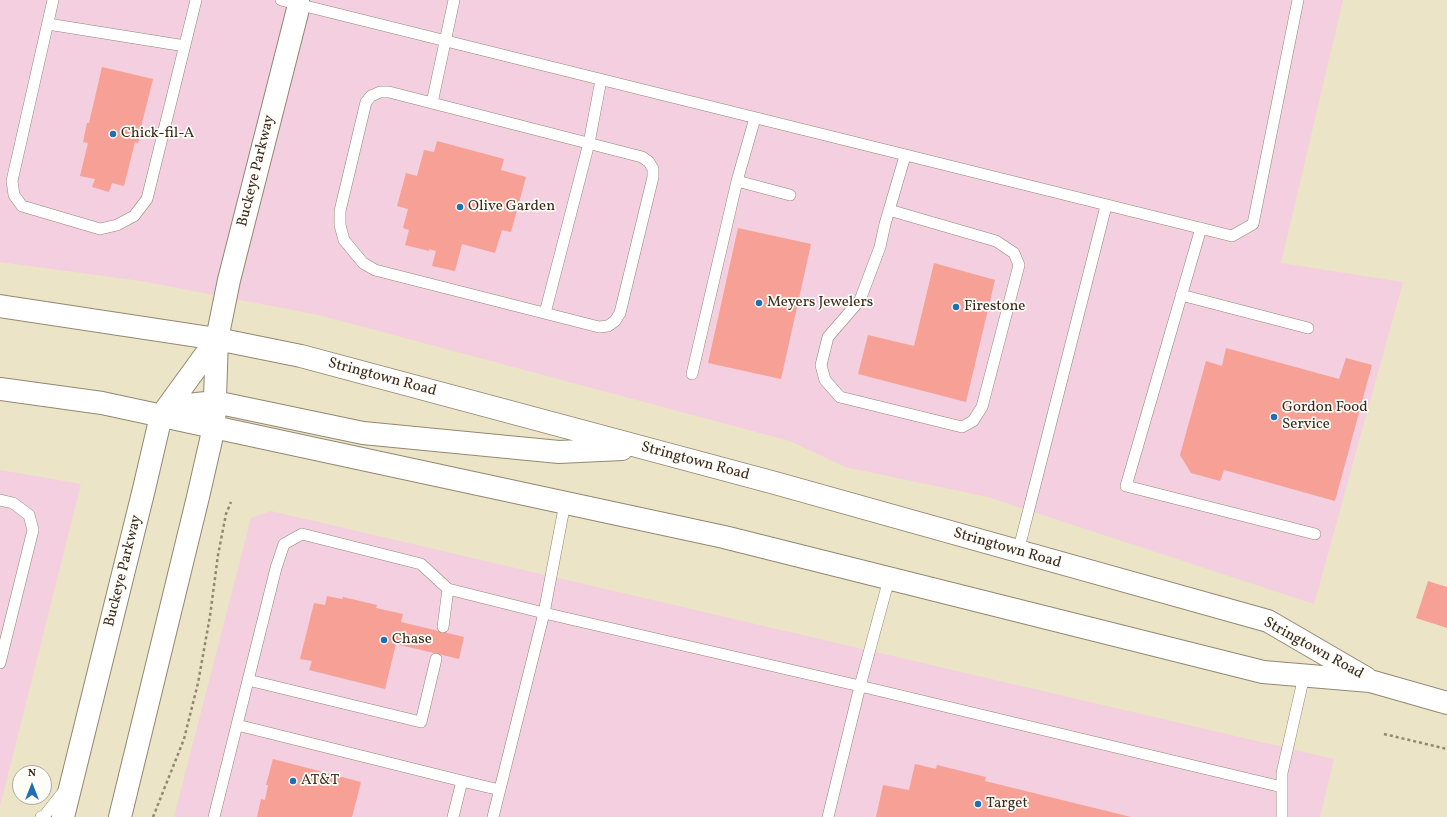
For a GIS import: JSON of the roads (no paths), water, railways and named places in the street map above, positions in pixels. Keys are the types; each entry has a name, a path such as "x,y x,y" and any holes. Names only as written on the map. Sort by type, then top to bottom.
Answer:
{"main road":[{"name":"Buckeye Parkway","path":"120,817 214,427 217,339 290,2"},
{"name":"Stringtown Road","path":"0,306 217,339 301,356 644,448 1268,621 1370,681"},
{"name":"Buckeye Parkway","path":"63,817 143,497 161,416 217,339"},
{"name":"Stringtown Road","path":"0,389 102,403 724,538 1263,672 1370,681 1447,703"},
{"path":"161,416 188,405 215,402 363,433 559,452 644,448"}],"lane":[{"path":"53,0 12,181 14,195 22,206 100,229 117,225 134,216 147,199 196,0"},
{"path":"432,102 454,0"},
{"path":"290,2 1106,206 1232,236 1253,224 1298,0"},
{"path":"48,24 184,46"},
{"path":"545,313 589,143 601,80"},
{"path":"380,92 389,92 432,102 589,143 642,157 649,162 653,177 620,313 615,321 608,326 599,327 375,270 363,263 344,240 340,226 340,212 366,102 371,96 380,92"},
{"path":"692,374 737,181 755,118"},
{"path":"889,210 996,241 1014,253 1019,265 982,407 973,421 962,427 840,397 825,380 821,365 828,337 860,300 880,246 889,210 905,156"},
{"path":"737,181 790,195"},
{"path":"1018,552 1106,206"},
{"path":"1201,228 1126,486 1315,534"},
{"path":"1181,295 1308,328"},
{"path":"0,500 14,503 29,515 32,530 0,663"},
{"path":"493,817 544,613 565,503"},
{"path":"214,817 276,568 284,544 302,534 421,564 448,589 1282,787"},
{"path":"828,817 860,686 889,579"},
{"path":"443,627 448,589"},
{"path":"248,680 421,722 436,659"},
{"path":"1282,817 1282,773 1304,676"},
{"path":"237,725 500,790"},
{"path":"41,817 45,815 72,781"},
{"path":"453,817 462,781"}],"place":[{"name":"Chick-fil-A","path":"113,134"},
{"name":"Olive Garden","path":"460,207"},
{"name":"Meyers Jewelers","path":"759,303"},
{"name":"Firestone","path":"956,307"},
{"name":"Gordon Food Service","path":"1274,417"},
{"name":"Chase","path":"384,640"},
{"name":"AT&T","path":"293,781"},
{"name":"Target","path":"978,804"}]}
